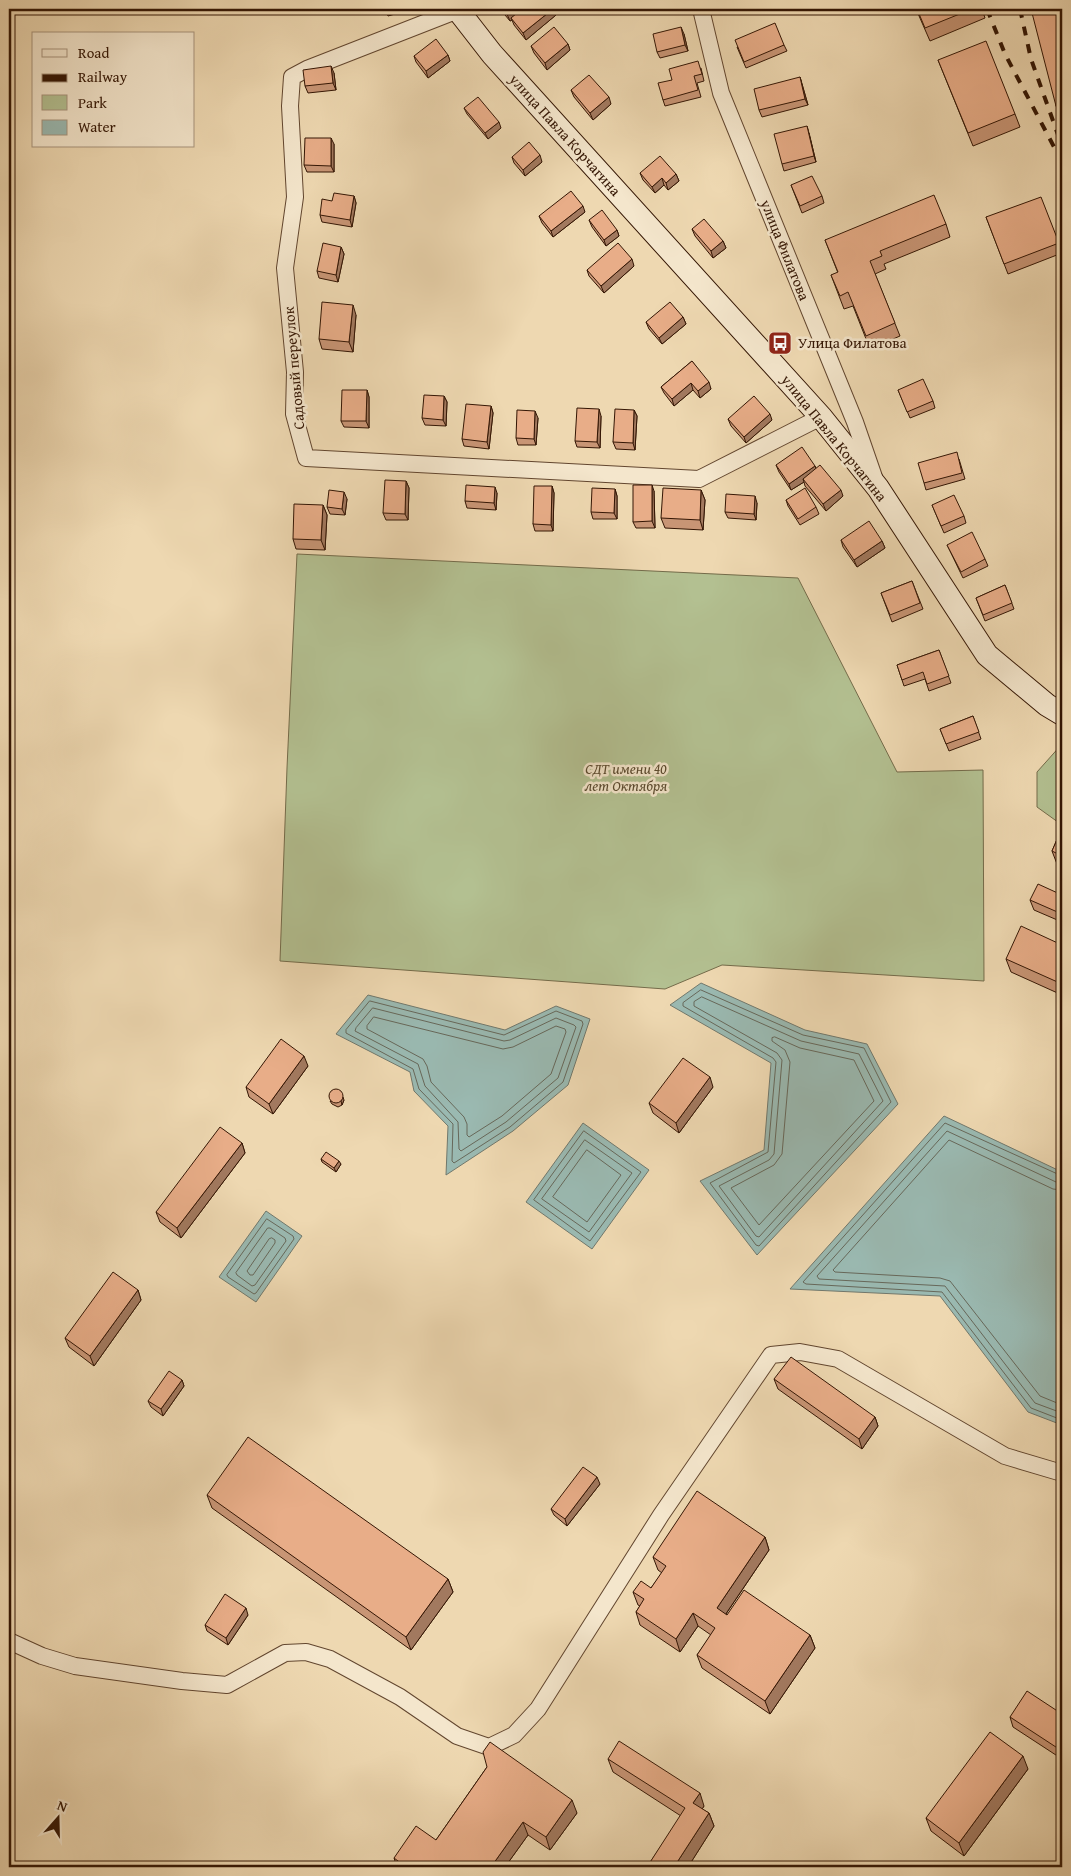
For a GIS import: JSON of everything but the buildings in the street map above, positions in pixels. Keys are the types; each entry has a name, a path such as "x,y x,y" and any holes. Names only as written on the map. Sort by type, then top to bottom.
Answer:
{"main road":[{"name":"улица Павла Корчагина","path":"457,9 492,54 821,417 878,488 987,655 1047,705 1062,714"}],"street":[{"name":"Садовый переулок","path":"457,9 307,69 292,77 290,106 295,197 285,268 295,372 294,414 306,458 699,479 821,417"},
{"name":"улица Филатова","path":"701,9 721,93 855,422 878,488"},
{"path":"9,1641 42,1656 75,1666 182,1681 227,1685 285,1653 306,1652 330,1659 400,1697 457,1736 488,1747 514,1735 538,1709 661,1515 771,1355 800,1352 838,1359 1005,1456 1062,1473"}],"green space":[{"name":"СДТ имени 40 лет Октября","path":"297,554 798,578 897,772 983,770 984,981 722,965 665,989 280,961"},
{"path":"1062,744 1062,825 1037,807 1037,772"}],"water":[{"path":"701,983 805,1030 867,1044 898,1104 757,1255 700,1181 764,1150 771,1063 670,1005"},
{"path":"368,995 505,1030 556,1006 590,1019 568,1085 513,1131 446,1175 448,1126 414,1091 410,1072 336,1034"},
{"path":"944,1116 1062,1172 1062,1425 1028,1412 940,1296 790,1289"},
{"path":"583,1123 649,1170 592,1249 526,1202"},
{"path":"266,1211 302,1236 256,1302 219,1277"}],"railway":[{"path":"987,9 1005,54 1062,162"},
{"path":"1020,9 1031,59 1062,146"}],"place":[{"name":"Улица Филатова","path":"780,343"}]}
